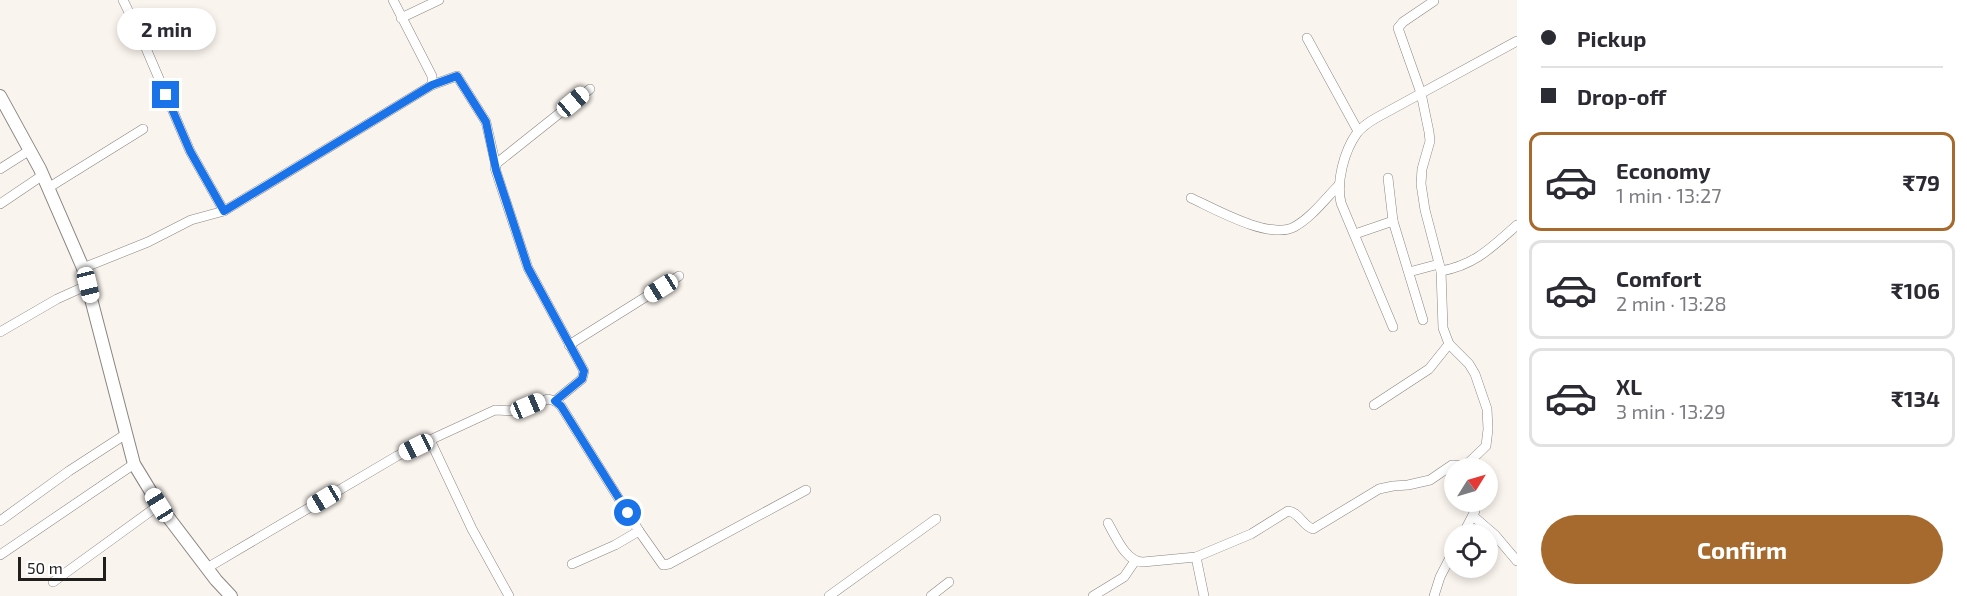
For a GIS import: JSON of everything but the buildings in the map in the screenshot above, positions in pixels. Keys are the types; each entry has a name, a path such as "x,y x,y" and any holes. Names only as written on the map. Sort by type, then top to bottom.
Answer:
{"street":[{"path":"123,0 190,151 224,211"},
{"path":"393,0 432,76 432,85"},
{"path":"401,18 439,0"},
{"path":"1434,1 1398,28 1420,93 1430,141 1422,169 1423,196 1429,229 1440,267 1444,334 1449,344 1472,368 1487,409 1486,446 1473,458"},
{"path":"1308,38 1358,131"},
{"path":"1394,327 1341,203 1339,185 1350,146 1358,131 1376,118 1517,40"},
{"path":"83,268 140,245 191,220 224,211 432,85 457,76 486,122 496,166 528,268 584,374 582,379 555,401"},
{"path":"496,166 590,89"},
{"path":"0,96 43,175 83,268 134,464 159,505 231,596"},
{"path":"48,188 143,129"},
{"path":"0,170 30,150"},
{"path":"0,204 43,175"},
{"path":"1388,178 1393,221 1422,320"},
{"path":"1191,198 1249,223 1267,229 1281,230 1294,227 1339,185"},
{"path":"1355,234 1393,221"},
{"path":"1408,272 1440,267 1455,268 1474,261 1517,225"},
{"path":"569,345 679,276"},
{"path":"0,332 57,299 88,285"},
{"path":"1374,405 1429,369 1449,344"},
{"path":"207,568 397,456 495,410 512,412 544,400 555,401 561,406 639,531 659,560 666,565 806,490"},
{"path":"0,522 69,471 126,434"},
{"path":"430,440 472,529 508,596"},
{"path":"0,555 134,464"},
{"path":"1108,523 1126,552 1135,561 1196,557 1251,534 1288,511 1295,513 1313,529 1379,489 1430,480 1444,470"},
{"path":"54,582 159,505"},
{"path":"1469,524 1474,512"},
{"path":"1473,516 1495,535 1517,561"},
{"path":"828,596 936,519"},
{"path":"572,564 615,545 639,531"},
{"path":"1196,557 1204,596"},
{"path":"1093,596 1124,577 1135,561"},
{"path":"1434,596 1444,569"},
{"path":"931,596 949,582"}],"route":[{"path":"166,95 190,151 224,211 432,85 457,76 486,122 496,170 528,268 584,371 582,379 555,401 561,406 628,513"}]}
